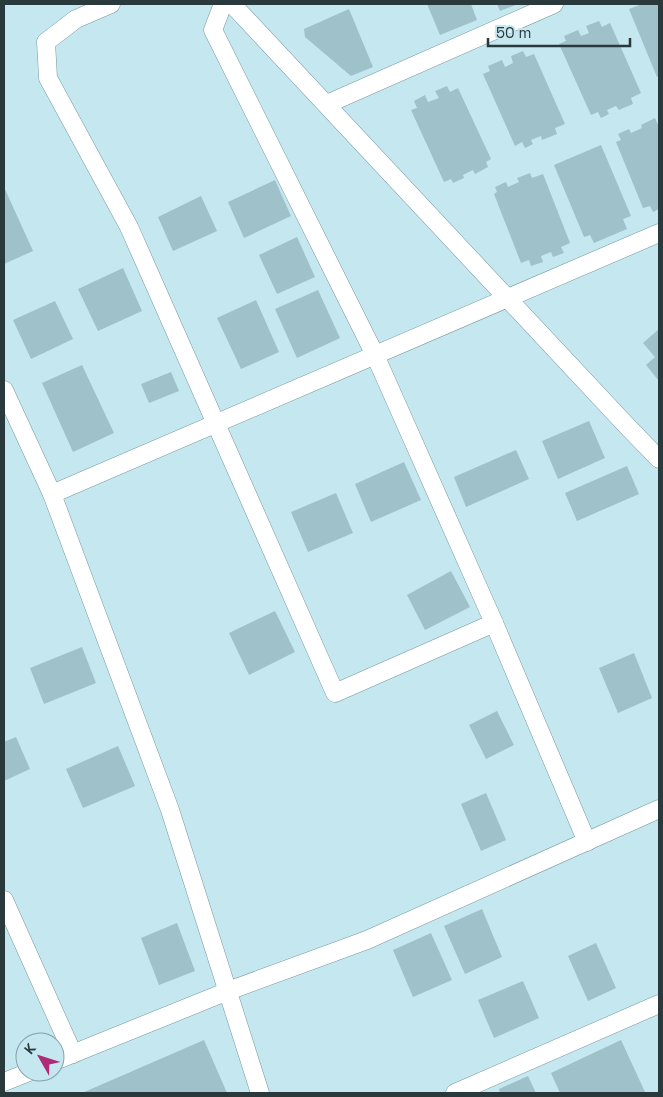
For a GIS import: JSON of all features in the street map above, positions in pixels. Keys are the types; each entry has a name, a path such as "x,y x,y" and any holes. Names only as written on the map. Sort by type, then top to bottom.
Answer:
{"street":[{"path":"111,4 76,19 46,42 48,78 129,227 335,693 494,622"},
{"path":"223,4 213,30 376,355 494,622 587,842"},
{"path":"232,4 659,458"},
{"path":"327,104 554,4"},
{"path":"52,494 659,233"},
{"path":"4,390 52,494 170,810 260,1093"},
{"path":"65,1057 228,991 368,940 659,809"},
{"path":"4,900 73,1054"},
{"path":"455,1093 659,1004"}],"building":[{"path":"427,4 471,4 477,20 440,35"},
{"path":"497,4 518,4 500,11"},
{"path":"642,4 659,4 659,76 657,77 629,9"},
{"path":"349,9 373,67 351,76 305,37 304,29"},
{"path":"599,21 602,27 610,23 641,93 631,98 633,104 619,110 616,106 607,110 609,114 601,118 598,112 591,115 559,44 566,41 564,36 578,30 581,36 589,33 586,26"},
{"path":"523,51 526,57 534,54 565,124 555,128 557,134 542,140 541,136 531,140 533,144 525,148 522,142 515,146 483,74 490,71 488,66 502,60 505,67 513,63 511,56"},
{"path":"447,86 450,92 458,88 491,159 486,162 488,167 475,174 473,170 463,175 464,178 453,183 451,179 444,182 411,110 417,108 414,101 425,95 428,102 439,98 435,91"},
{"path":"655,118 659,124 659,209 653,212 650,206 643,208 616,142 621,140 618,134 629,129 631,133 642,128 641,125"},
{"path":"601,145 631,216 623,219 627,229 594,243 590,235 584,237 554,165"},
{"path":"530,173 532,178 543,174 570,243 561,247 564,253 553,257 551,252 541,256 543,262 531,266 529,260 521,263 494,194 497,192 495,187 506,182 508,187 519,182 517,178"},
{"path":"275,180 291,216 244,238 228,202"},
{"path":"4,187 33,251 4,264"},
{"path":"201,196 217,231 173,251 158,217"},
{"path":"297,237 315,277 277,294 259,255"},
{"path":"123,268 142,311 98,331 78,289"},
{"path":"318,290 340,338 297,358 275,309"},
{"path":"256,300 279,352 241,369 217,318"},
{"path":"55,301 73,339 31,359 13,320"},
{"path":"659,329 659,381 646,365 655,357 643,343"},
{"path":"82,365 114,433 73,452 42,383"},
{"path":"171,372 179,391 149,403 141,384"},
{"path":"589,421 605,458 558,479 542,441"},
{"path":"516,450 529,479 466,507 454,477"},
{"path":"404,462 421,500 371,522 355,484"},
{"path":"627,466 639,494 577,521 565,493"},
{"path":"336,493 353,533 308,552 291,512"},
{"path":"451,571 470,607 425,630 407,595"},
{"path":"275,611 295,652 249,675 229,633"},
{"path":"82,647 96,683 44,704 30,668"},
{"path":"634,653 652,698 618,713 599,668"},
{"path":"497,711 514,745 486,759 469,725"},
{"path":"16,737 30,769 4,781 4,742"},
{"path":"118,746 135,786 83,808 66,769"},
{"path":"486,793 506,840 481,851 461,804"},
{"path":"482,909 502,957 465,974 444,926"},
{"path":"177,923 195,971 159,985 141,938"},
{"path":"431,933 452,980 413,997 393,950"},
{"path":"596,943 616,988 588,1001 568,956"},
{"path":"523,981 539,1018 494,1038 478,1000"},
{"path":"204,1040 227,1093 82,1093"},
{"path":"621,1040 645,1092 560,1093 551,1073"},
{"path":"528,1076 536,1093 500,1093 499,1089"}]}
